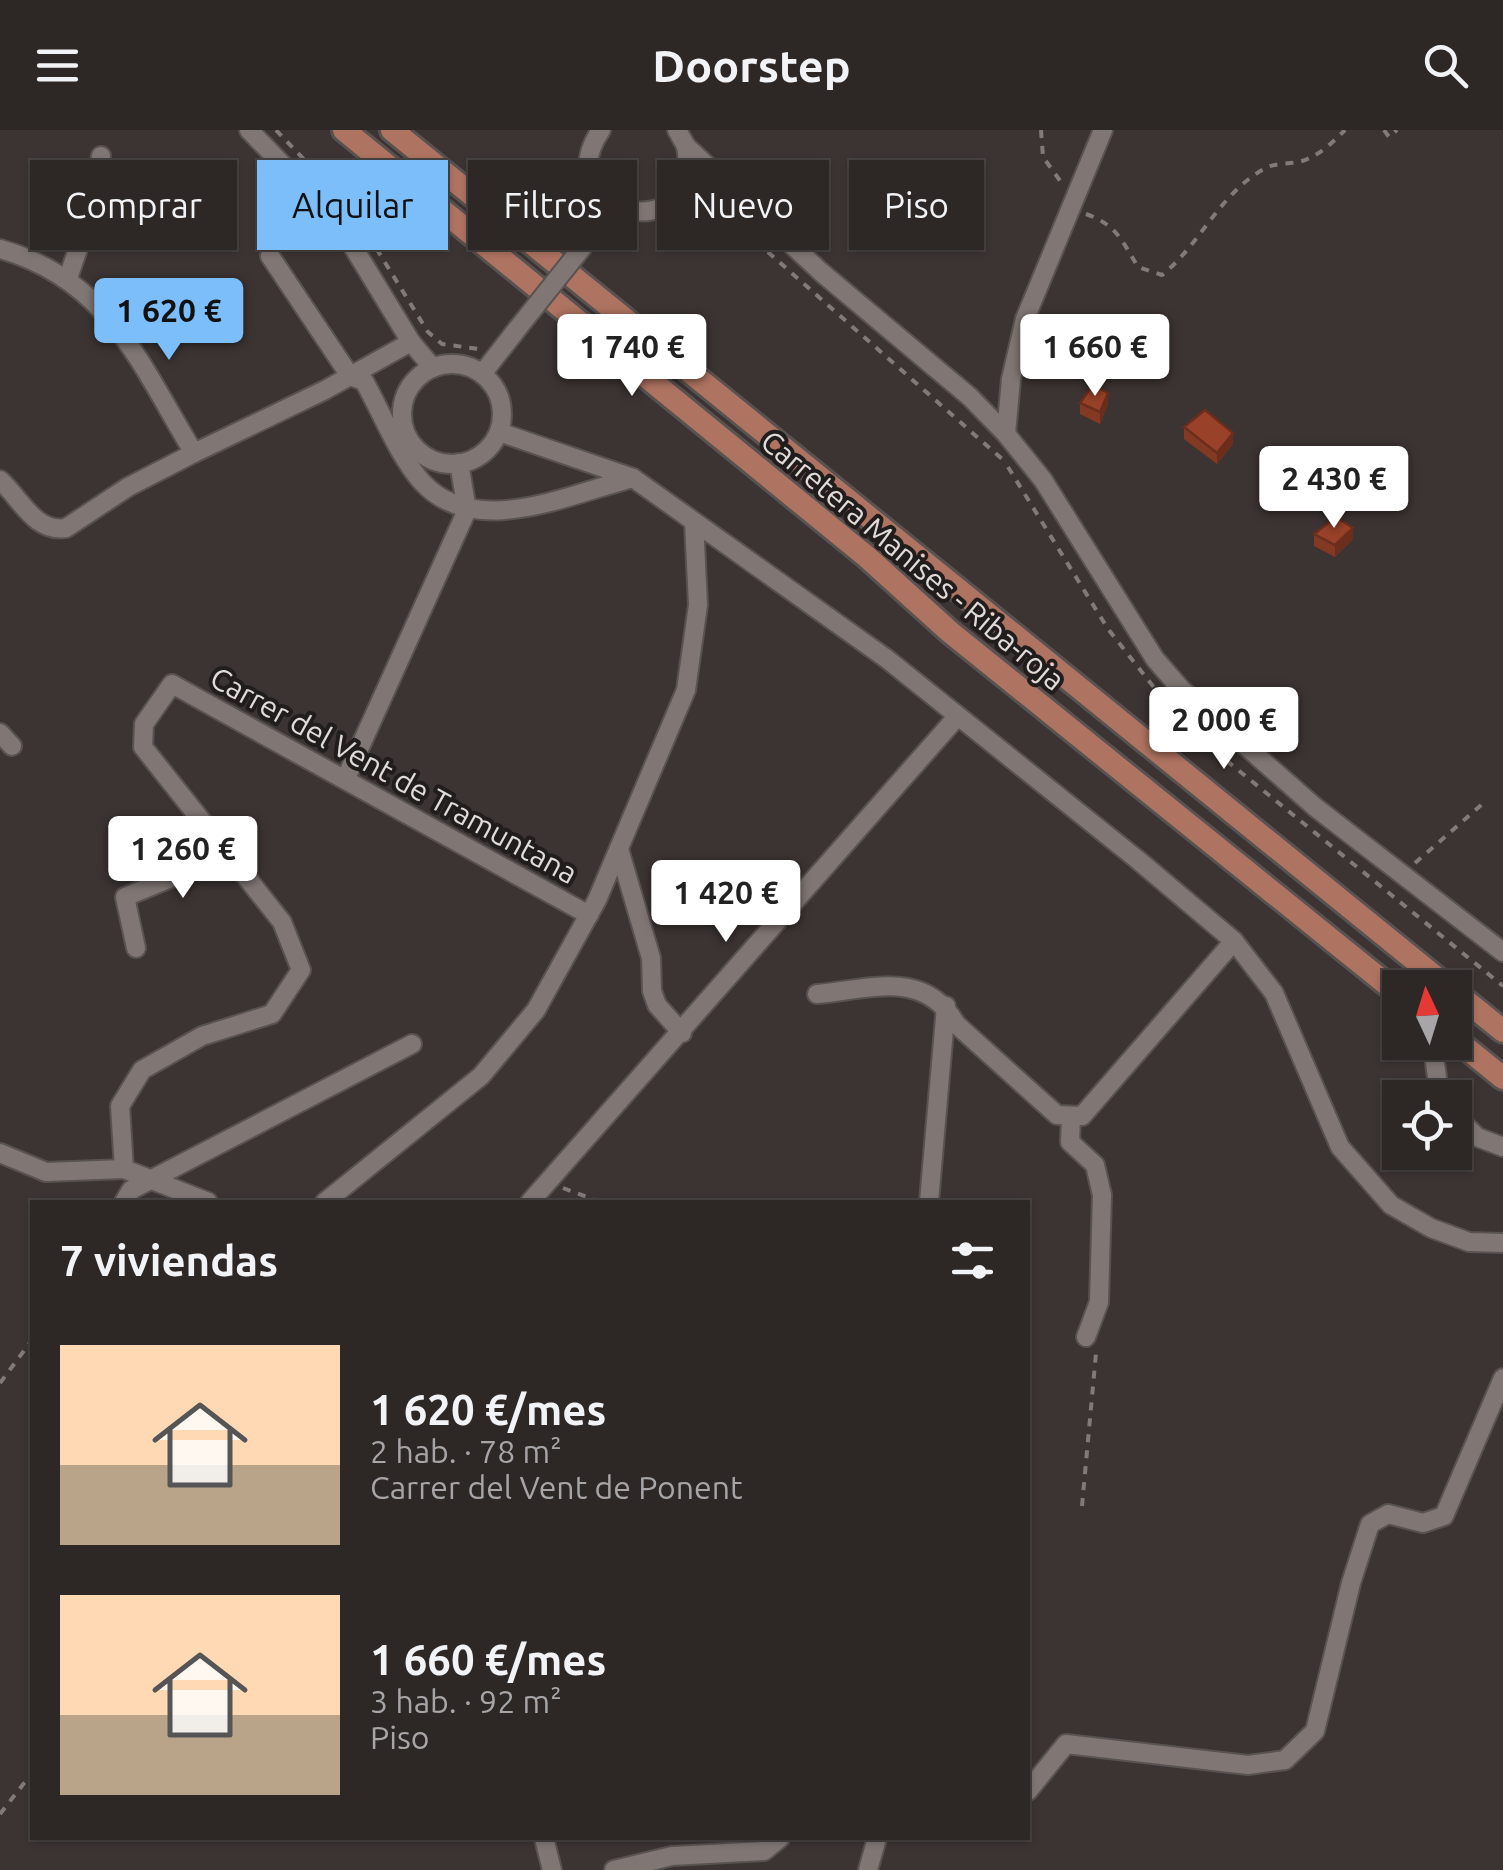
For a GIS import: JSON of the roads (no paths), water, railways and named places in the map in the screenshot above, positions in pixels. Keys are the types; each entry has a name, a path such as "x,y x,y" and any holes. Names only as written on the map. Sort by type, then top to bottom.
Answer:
{"main road":[{"name":"Carretera Manises - Riba-roja","path":"344,130 854,547 950,632 1382,980"},
{"name":"Carretera Manises - Riba-roja","path":"392,130 1427,970"},
{"name":"Carretera Manises - Riba-roja","path":"1472,1006 1503,1031"},
{"path":"1472,1053 1503,1078"}],"street":[{"path":"248,130 338,222 432,368"},
{"path":"591,160 592,143 600,130"},
{"path":"1006,434 1011,379 1025,320 1100,139 1121,130"},
{"path":"637,210 647,212 675,198 688,176 682,138"},
{"path":"682,138 821,272 970,397 1006,434 1043,480 1155,659 1181,689 1314,807 1503,952"},
{"path":"68,278 90,214 101,156"},
{"path":"0,250 68,278 90,295 119,332 194,454"},
{"path":"482,374 589,250"},
{"path":"270,256 350,376 364,382 419,478 435,494 467,510 502,512 633,478"},
{"path":"0,480 38,522 56,530 412,342"},
{"path":"466,366 482,374 500,400 498,432 481,455 460,463 442,463 425,456 403,428 406,392 432,368 466,366"},
{"path":"498,432 633,478 887,660 1234,941 1274,993 1340,1147 1391,1205 1431,1228 1469,1242 1503,1242"},
{"path":"346,778 467,510 460,463"},
{"path":"327,1200 481,1076 536,1010 589,915 686,690 698,605 694,522"},
{"name":"Carrer del Vent de Tramuntana","path":"231,853 143,747 144,724 172,684 589,915"},
{"path":"532,1200 956,718"},
{"path":"619,849 651,958 652,991 657,1005 682,1032"},
{"path":"124,1169 120,1106 142,1070 202,1036 272,1014 301,970 282,922 231,853 124,897 136,948"},
{"path":"817,994 918,987 946,1006 956,1024 1057,1115 1071,1117 1091,1110 1234,941"},
{"path":"929,1200 946,1006"},
{"path":"125,1200 131,1190 412,1044"},
{"path":"1071,1117 1070,1142 1095,1166 1102,1195 1100,1302 1086,1337"},
{"path":"1472,1132 1503,1147"},
{"path":"0,1153 46,1172 124,1169 204,1200"},
{"path":"1030,1789 1066,1744 1248,1765 1285,1760 1315,1731 1351,1582 1370,1524 1381,1515 1423,1523 1444,1516 1503,1378"},
{"path":"544,1840 552,1870"},
{"path":"614,1870 764,1851 778,1840"},
{"path":"868,1870 876,1840"}]}
